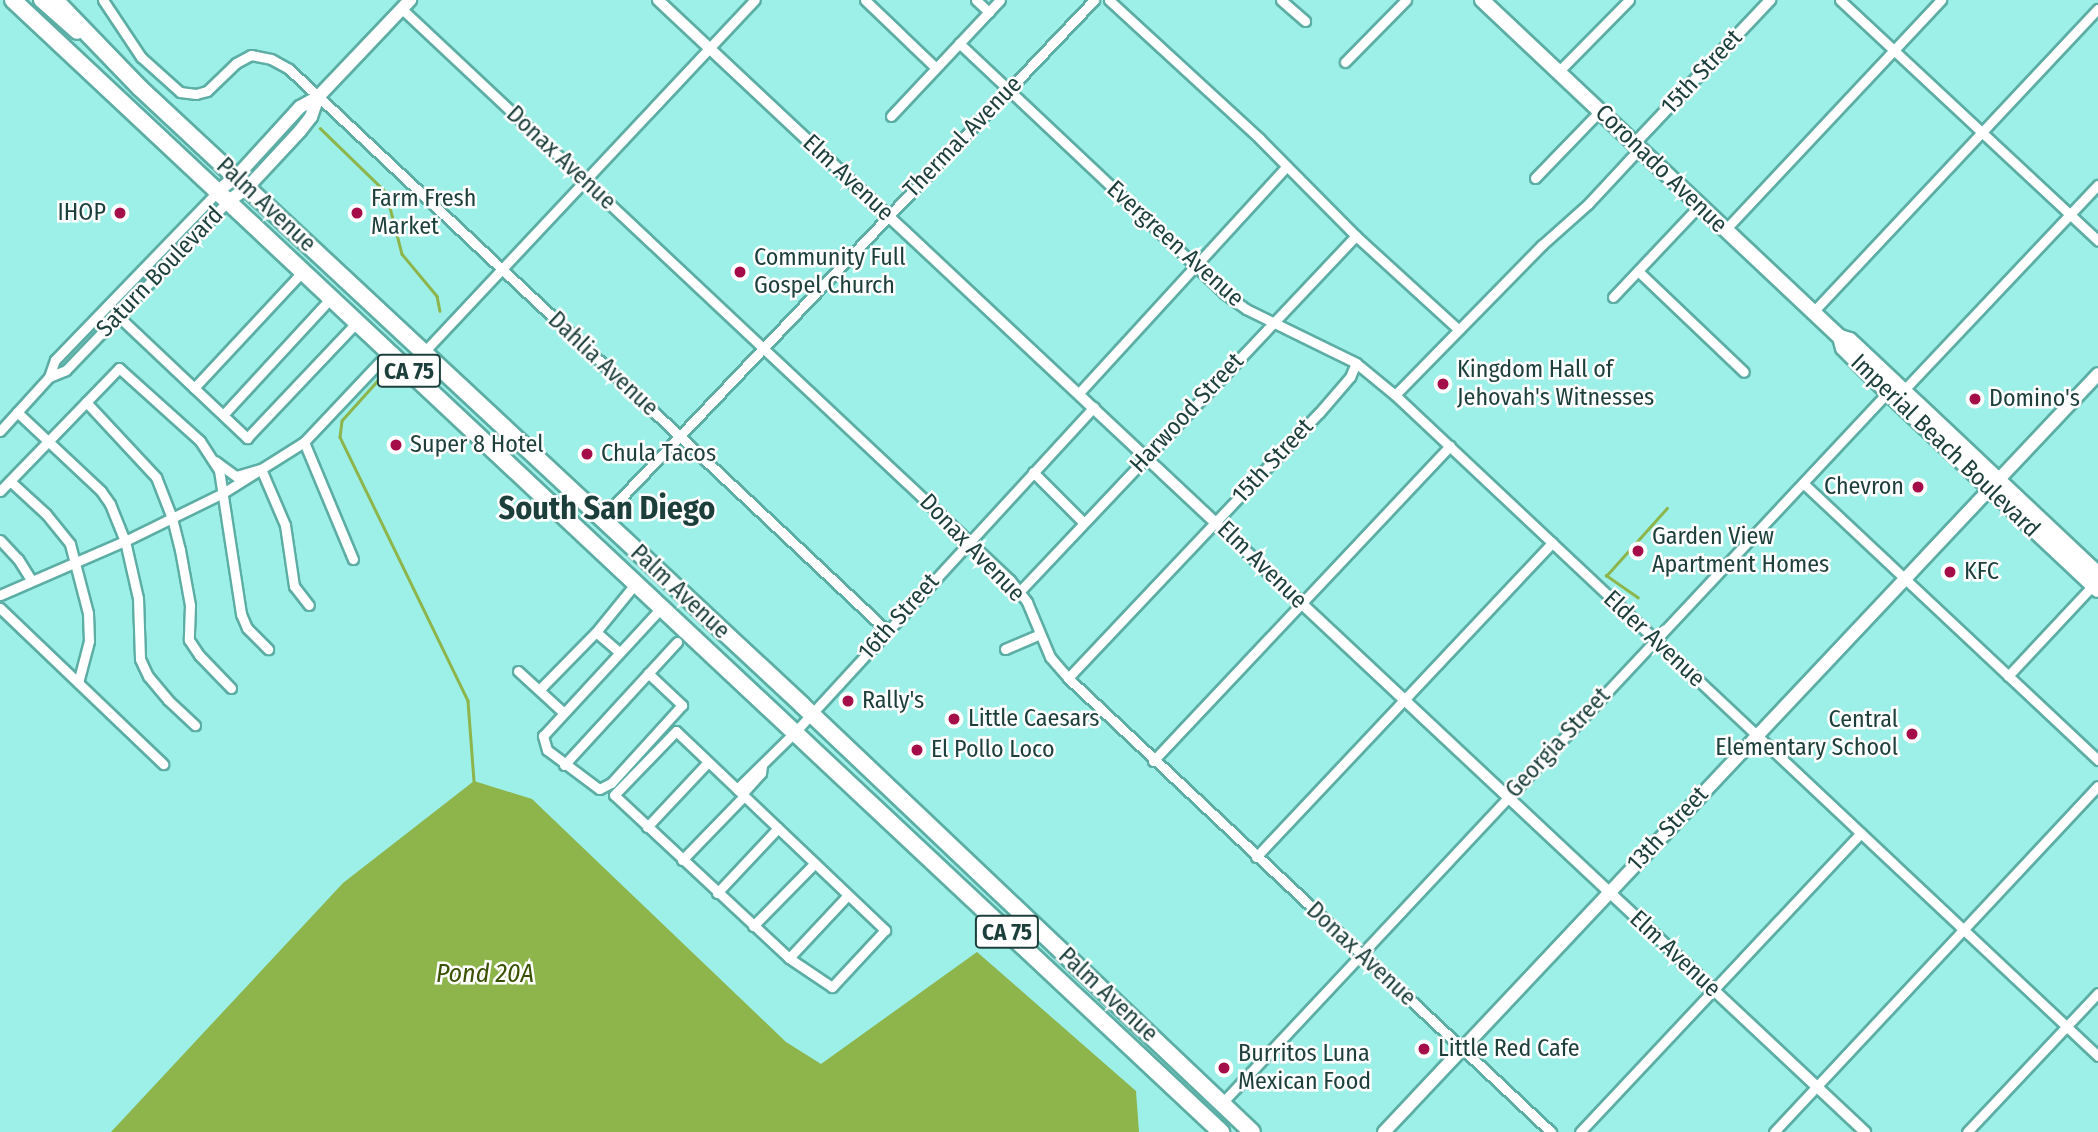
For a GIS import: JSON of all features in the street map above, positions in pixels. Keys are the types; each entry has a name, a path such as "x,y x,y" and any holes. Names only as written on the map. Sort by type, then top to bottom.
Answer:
{"highway":[{"name":"Palm Avenue","path":"13,0 1221,1132"},
{"path":"55,0 140,88"},
{"name":"Palm Avenue","path":"140,88 811,714 1252,1132"}],"main road":[{"name":"Palm Avenue","path":"41,0 140,88"},
{"name":"Coronado Avenue","path":"1486,1 1840,337"},
{"name":"Saturn Boulevard","path":"223,196 300,131 311,117 318,97 406,5"},
{"name":"Imperial Beach Boulevard","path":"1840,337 1850,340 1895,392 2094,575"},
{"name":"13th Street","path":"1384,1132 2098,374"}],"street":[{"name":"Dahlia Avenue","path":"103,0 141,57 180,92 196,94 207,91 236,63 251,55 271,59 289,69 887,631"},
{"name":"Elm Avenue","path":"658,0 1865,1132"},
{"path":"424,352 755,0"},
{"path":"865,0 936,68"},
{"path":"976,0 989,12"},
{"path":"891,116 1000,0"},
{"name":"Thermal Avenue","path":"601,519 1094,0"},
{"path":"1110,0 1260,139 1356,236 1459,330"},
{"path":"1281,0 1306,20"},
{"path":"1345,62 1406,0"},
{"path":"1558,72 1629,0"},
{"name":"15th Street","path":"1395,394 1542,244 1588,204 1770,0"},
{"path":"1840,0 2098,241"},
{"path":"1725,230 1941,0"},
{"name":"Donax Avenue","path":"406,5 585,181 969,540 1020,591 1049,657 1068,678 1153,761 1551,1132"},
{"path":"1813,312 2098,9"},
{"name":"Evergreen Avenue","path":"959,43 1196,266 1246,309 1356,363 1395,394"},
{"path":"1535,178 1600,111"},
{"path":"1079,393 1286,168"},
{"name":"Georgia Street","path":"1222,1103 1802,483 2098,185"},
{"name":"Saturn Boulevard","path":"49,377 66,370 118,316 223,196"},
{"name":"Saturn Boulevard","path":"0,431 49,377 55,360 223,196"},
{"path":"1613,298 1699,206"},
{"name":"Harwood Street","path":"1020,591 1356,236"},
{"path":"194,388 303,271"},
{"path":"1639,271 1744,372"},
{"path":"223,415 331,298"},
{"path":"118,316 247,438 357,322"},
{"path":"0,595 125,541 223,494 304,442 389,352"},
{"name":"15th Street","path":"1068,678 1319,414 1350,377 1356,363"},
{"path":"0,491 119,368 200,440 219,470 241,614 247,628 268,649"},
{"name":"Elder Avenue","path":"1395,394 2098,1056"},
{"path":"86,402 156,477 172,518 190,604 190,640 199,655 231,688"},
{"name":"16th Street","path":"682,860 762,766 1094,407"},
{"path":"17,412 101,491 110,504 125,541 138,598 140,659 148,676 194,725"},
{"path":"304,442 353,559"},
{"path":"1153,761 1450,446"},
{"path":"211,459 236,476 261,469"},
{"path":"261,469 285,525 293,586 309,605"},
{"path":"1033,472 1083,522"},
{"path":"10,481 59,528 70,544 88,612 89,641 78,683"},
{"path":"1802,483 2098,760"},
{"path":"0,540 18,559 31,580"},
{"path":"1256,857 1552,543"},
{"path":"2008,676 2094,575"},
{"path":"540,689 596,632 636,583"},
{"path":"648,673 682,705 611,783 599,789 547,750 543,736 662,607"},
{"path":"0,608 163,764"},
{"path":"596,632 619,652"},
{"path":"1005,649 1040,634"},
{"path":"564,765 677,642"},
{"path":"518,671 564,713"},
{"path":"676,732 741,793 885,930 832,987 789,958 614,794 676,732"},
{"path":"648,827 708,762"},
{"path":"1774,1132 2098,786"},
{"path":"717,893 778,828"},
{"path":"1580,1132 1861,833"},
{"path":"753,926 815,863"},
{"path":"789,958 848,895"},
{"path":"1967,1132 2098,993"}],"water":[{"name":"Pond 20A","path":"474,781 532,799 786,1042 821,1064 977,952 1136,1091 1139,1132 111,1132 343,883"}],"waterway":[{"path":"320,128 386,192 402,254 437,296 440,311"},
{"path":"385,373 342,421 340,437 468,701 474,781"},
{"path":"1638,598 1606,576 1667,508"}],"place":[{"name":"IHOP","path":"120,213"},
{"name":"Farm Fresh Market","path":"357,213"},
{"name":"Community Full Gospel Church","path":"740,272"},
{"name":"Kingdom Hall of Jehovah's Witnesses","path":"1443,384"},
{"name":"Domino's","path":"1975,399"},
{"name":"Super 8 Hotel","path":"396,445"},
{"name":"Chula Tacos","path":"587,454"},
{"name":"Chevron","path":"1918,487"},
{"name":"Garden View Apartment Homes","path":"1638,551"},
{"name":"KFC","path":"1950,572"},
{"name":"Rally's","path":"848,701"},
{"name":"Little Caesars","path":"954,719"},
{"name":"Central Elementary School","path":"1912,734"},
{"name":"El Pollo Loco","path":"917,750"},
{"name":"Little Red Cafe","path":"1424,1049"},
{"name":"Burritos Luna Mexican Food","path":"1224,1068"}],"district":[{"name":"South San Diego","path":"607,508"}]}
